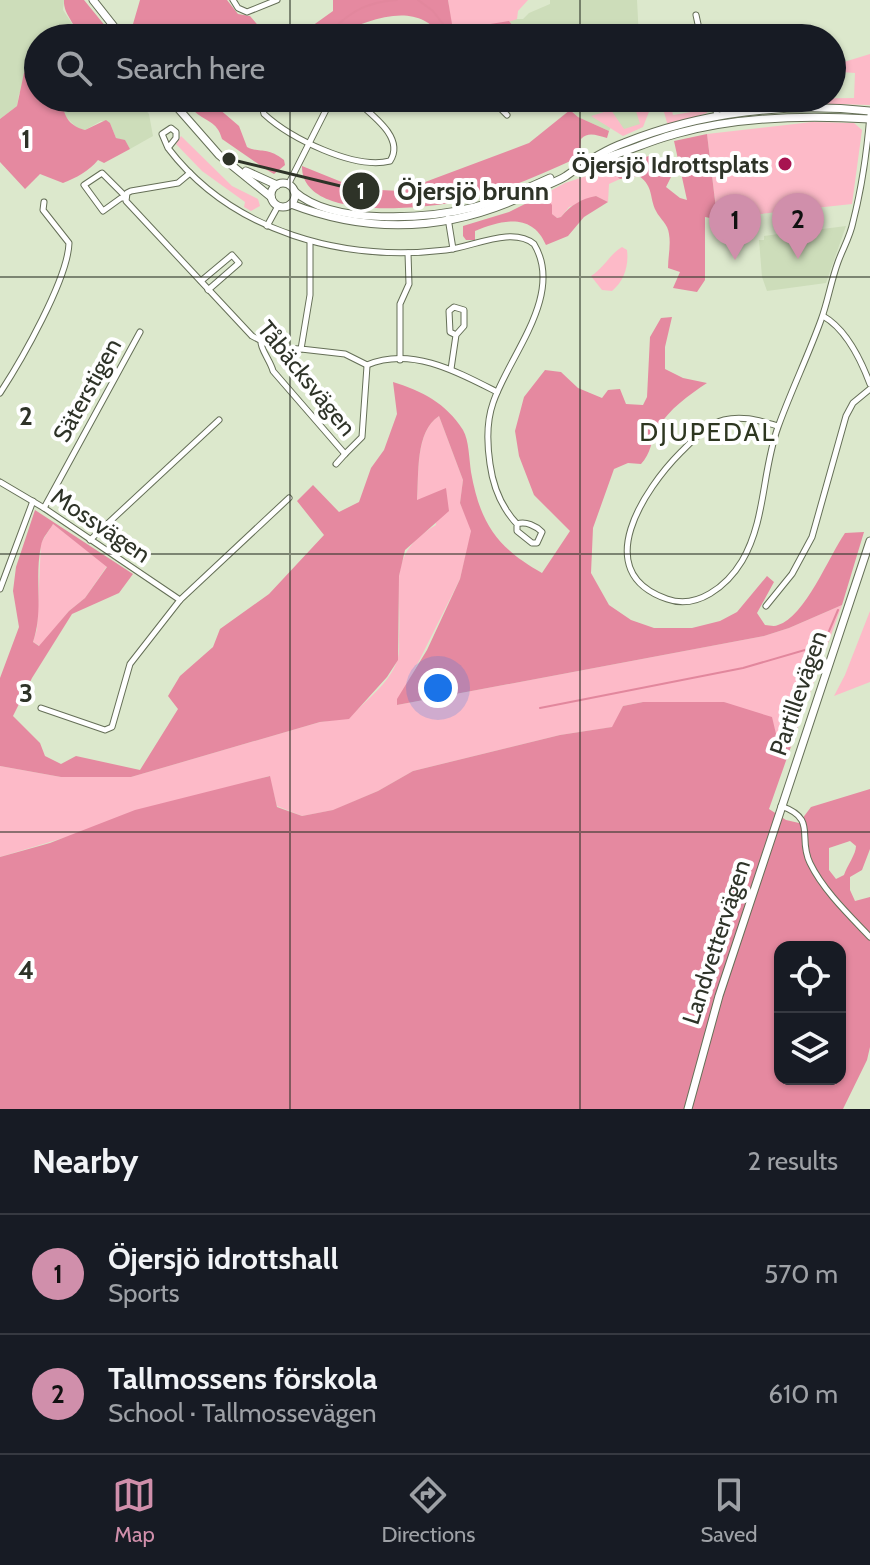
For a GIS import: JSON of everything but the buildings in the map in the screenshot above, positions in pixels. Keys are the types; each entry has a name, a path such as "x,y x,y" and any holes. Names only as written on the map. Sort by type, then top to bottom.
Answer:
{"street":[{"path":"93,0 112,24"},
{"path":"233,0 244,12 277,0"},
{"path":"696,15 698,24"},
{"path":"182,112 219,155 278,206 285,207 294,198 291,188 323,112"},
{"path":"264,112 308,143 353,158 387,162 392,159 395,148 393,138 367,112"},
{"path":"504,112 507,115"},
{"path":"716,112 717,121"},
{"path":"291,204 372,223 426,225 448,222 505,206 591,161 717,121 796,116 870,116 865,166 853,223 823,316 778,426 755,531 743,559 713,593 688,602 671,601 647,589 632,569 628,535 641,501 663,470 702,432 720,421 751,419 778,426"},
{"path":"168,148 190,173 226,201 267,226 310,242 354,251 408,253 453,249 504,237 520,236 534,244 543,269 538,304 527,335 497,392 490,415 488,452 499,497 517,524 517,531 532,543 541,539 539,529 527,523 517,524"},
{"path":"215,149 252,175 291,188 323,207 400,217 475,207 571,171"},
{"name":"Tåbäcksvägen","path":"190,173 178,183 131,191 125,197 103,211 84,185 102,173 125,197 143,221 241,326 261,342 273,371 345,454"},
{"path":"271,197 277,185"},
{"path":"0,393 40,322 68,257 69,243 43,210 44,202"},
{"path":"267,226 278,206"},
{"path":"447,212 453,249"},
{"path":"301,349 310,304 310,242"},
{"path":"400,360 400,304 409,284 408,253"},
{"path":"201,281 232,255 239,263 208,290"},
{"path":"451,369 456,335 464,326 465,312 460,307 452,307 448,314 449,330 456,335"},
{"path":"766,606 792,574 812,537 846,416 853,403 870,386 839,327 823,316"},
{"name":"Säterstigen","path":"44,508 140,332"},
{"path":"261,342 275,348 345,354 367,365 386,358 432,362 497,392"},
{"name":"Tåbäcksvägen","path":"336,464 362,437 367,365"},
{"path":"90,540 219,420"},
{"name":"Mossvägen","path":"0,482 180,600"},
{"path":"41,708 105,730 112,727 130,664 180,600 289,498"},
{"path":"0,589 33,501"},
{"name":"Partillevägen","path":"787,788 870,541"},
{"name":"Landvettervägen","path":"688,1109 719,996 787,788"},
{"path":"781,806 802,818 810,864 870,937"}],"shaded area":[{"path":"0,0 64,0 63,10 72,24 24,24 24,86 17,106 0,119"},
{"path":"64,0 84,0 104,24 73,24"},
{"path":"140,0 227,0 238,14 250,16 257,24 133,24"},
{"path":"333,0 448,0 452,24 429,24 408,16 394,16 361,24 315,24 333,11"},
{"path":"448,0 528,0 518,11 517,19 506,23 451,24"},
{"path":"550,0 637,0 638,24 507,24 511,19 523,19 550,4"},
{"path":"870,54 870,105 846,104 846,98 854,98 855,73 846,72 846,61"},
{"path":"24,73 24,112 64,112 74,125 85,130 106,120 116,138 125,140 130,149 104,163 98,160 82,174 63,183 40,174 25,189 0,162 0,119 17,106"},
{"path":"63,112 147,112 153,136 130,149 125,141 116,138 110,123 101,121 85,130 77,128"},
{"path":"195,112 223,112 239,126 247,147 273,153 284,160 285,165 274,174 267,170 222,139 214,125"},
{"path":"568,112 609,131 607,138 587,135 581,139 577,158 534,177 475,198 420,207 368,208 342,204 321,196 307,184 302,166 359,189 401,191 529,143"},
{"path":"573,112 646,112 640,128 628,133 611,127 609,131"},
{"path":"612,112 624,129 640,124 636,112 649,112 643,127 623,136 591,116"},
{"path":"664,112 672,112 673,115 707,112 707,113 668,126"},
{"name":"Öjersjö Idrottsplats","path":"812,122 854,123 862,130 852,204 715,219 707,134"},
{"path":"707,134 716,209 715,219 705,217 705,280 697,292 673,288 680,272 668,268 668,230 656,211 647,184 639,176 620,179 608,169 652,155 664,163 671,177 666,187 687,200 674,141"},
{"path":"181,136 232,186 258,199 260,206 251,211 244,207 245,202 202,171 176,144"},
{"path":"608,169 620,179 609,184 608,202 596,196 569,207 561,217 556,218 547,199 539,197 565,183"},
{"path":"596,196 608,202 584,217 568,236 546,245 540,234 525,223 506,222 475,231 475,240 466,240 463,236 463,226 509,212 539,197 547,199 552,205 552,214 557,218 577,203"},
{"path":"846,226 826,283 767,291 762,277 759,240 764,240 764,236 800,231 801,235 806,235 807,231"},
{"path":"622,247 627,250 623,278 612,291 602,290 591,276"},
{"path":"672,317 665,347 665,369 683,378 707,383 668,415 658,428 641,464 628,463 614,469 593,528 591,573 609,605 631,620 654,628 692,628 720,621 737,612 767,576 774,582 757,613 765,625 776,626 788,620 807,598 845,533 864,532 842,605 764,636 397,705 397,699 427,650 460,579 471,531 460,503 463,480 439,416 431,423 422,443 417,500 446,488 449,511 405,550 399,576 398,660 349,719 320,722 131,777 61,777 0,766 0,678 19,627 13,591 16,567 35,510 133,574 119,593 72,614 32,678 13,716 40,743 45,756 61,764 76,756 140,770 178,709 168,696 180,676 213,647 220,629 269,594 324,535 297,501 313,485 339,512 359,502 371,468 384,450 397,414 393,382 432,399 449,412 463,430 475,490 486,520 502,544 542,573 570,531 534,495 519,456 515,431 524,397 545,370 561,372 578,388 602,398 608,390 620,389 626,404 643,405 647,397 650,337 661,318","holes":["53,524 107,567 85,598 69,611 39,646 33,642 38,618 41,546"]},
{"path":"439,416 463,480 460,503 472,530 460,579 397,705 764,636 842,605 807,701 795,705 783,733 776,738 724,702 643,702 623,706 613,727 560,735 413,771 378,791 334,810 302,816 277,806 269,776 0,857 0,766 61,777 131,777 320,722 349,718 376,692 394,669 399,655 399,587 403,560 420,536 436,525 434,495 417,501 422,443 431,423"},
{"path":"53,524 107,566 85,598 69,611 40,646 33,642 37,629 41,543"},
{"path":"870,611 870,682 834,696 845,675"},
{"path":"807,701 769,809 786,820 799,823 811,807 870,789 870,849 862,870 850,877 850,890 855,901 870,897 870,1047 867,1060 843,1109 0,1109 0,857 50,843 135,810 270,776 277,807 302,816 333,810 378,791 413,771 560,735 612,727 623,706 643,702 724,702 772,717 777,738 783,733 795,705","holes":["850,841 856,846 844,875 836,879 829,870 829,848"]}],"waterway":[{"path":"339,24 365,7 397,0"},
{"path":"418,0 433,11 443,24"},
{"path":"824,643 838,610"},
{"path":"540,708 743,668 822,645"}],"place":[{"name":"Öjersjö brunn","path":"229,159"},
{"name":"Öjersjö Idrottsplats","path":"785,164"},
{"name":"Tallmossens förskola","path":"798,259"},
{"name":"Öjersjö idrottshall","path":"735,260"}],"district":[{"name":"DJUPEDAL","path":"708,432"}]}
